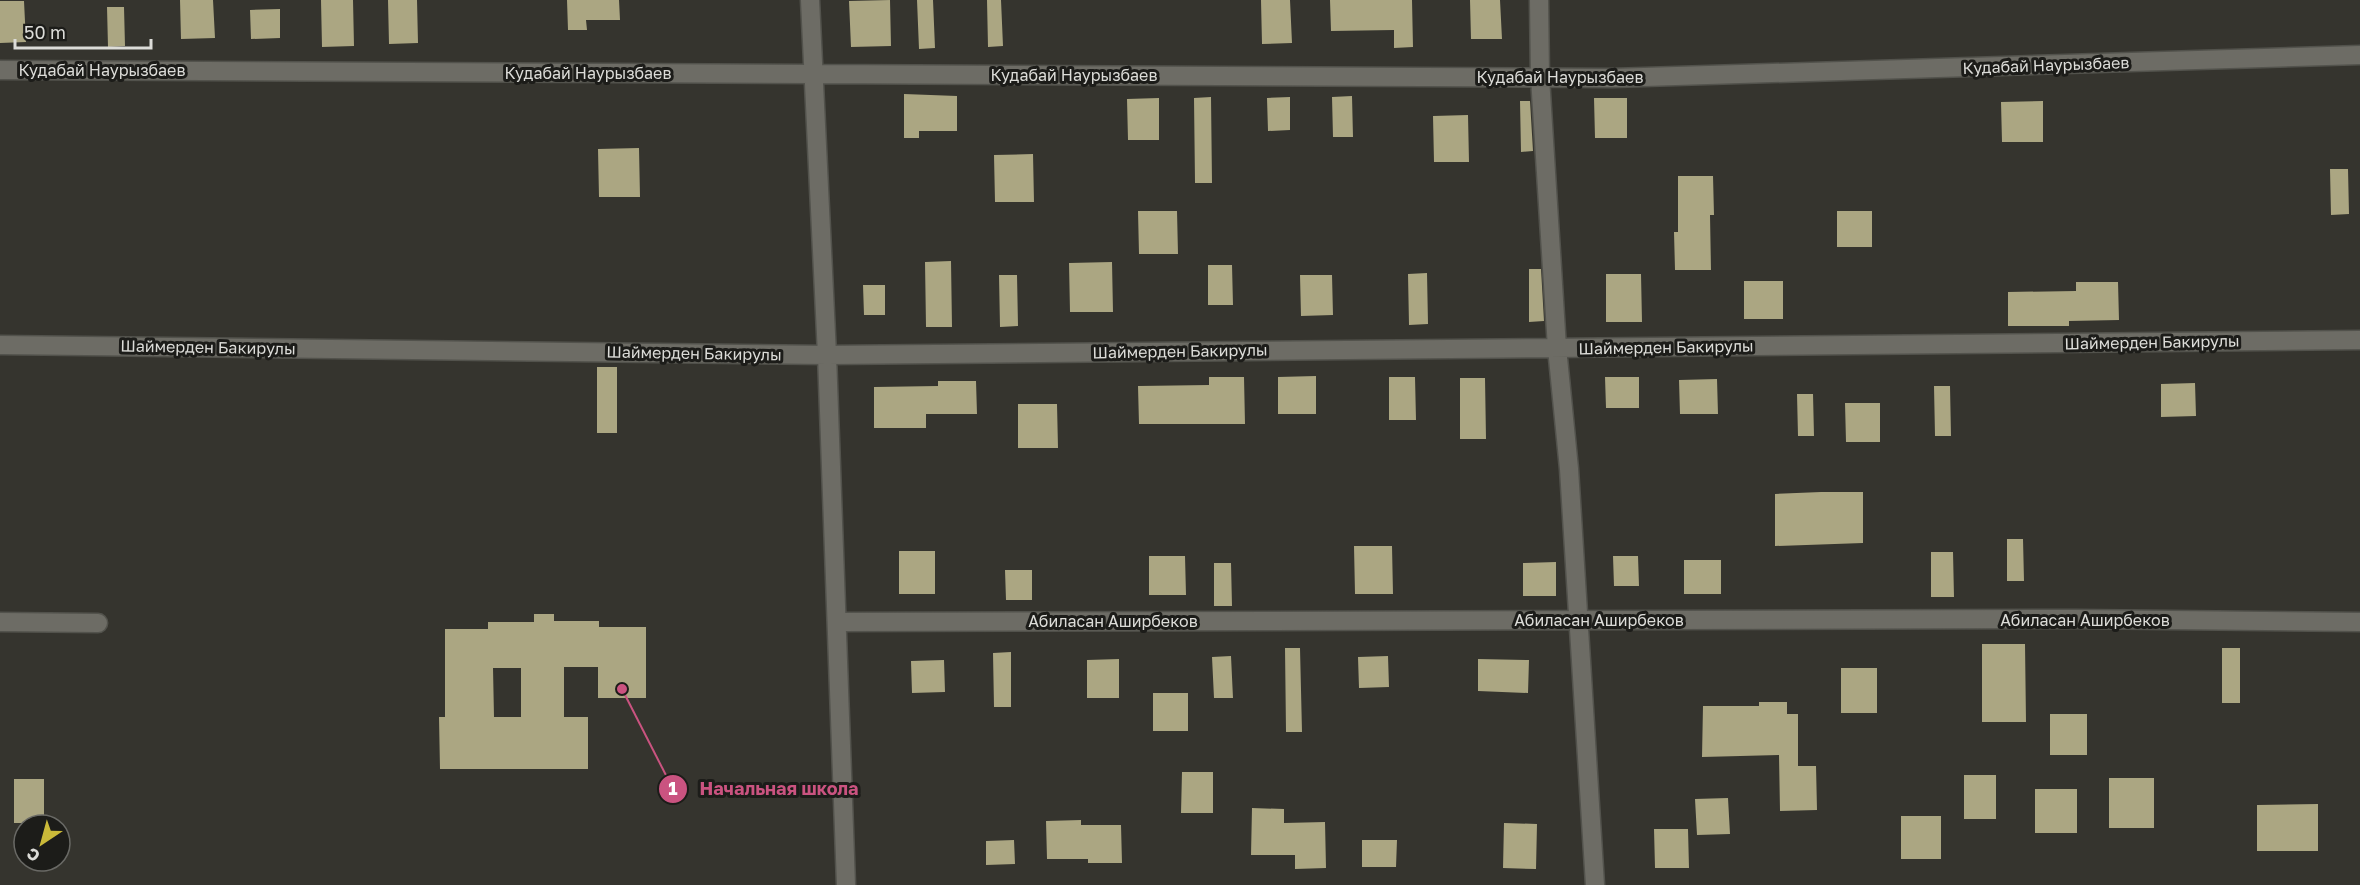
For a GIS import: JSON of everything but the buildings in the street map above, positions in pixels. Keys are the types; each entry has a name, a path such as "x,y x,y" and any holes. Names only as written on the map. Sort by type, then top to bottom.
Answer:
{"street":[{"path":"810,0 838,622 846,885"},
{"path":"1539,0 1540,77 1557,348 1569,469 1595,885"},
{"name":"Кудабай Наурызбаев","path":"0,70 1612,78 2360,55"},
{"name":"Шаймерден Бакирулы","path":"0,345 827,355 2360,340"},
{"name":"Абиласан Аширбеков","path":"838,622 2076,619 2360,622"},
{"path":"0,622 98,623"}],"place":[{"name":"Начальная школа","path":"622,689"}]}
